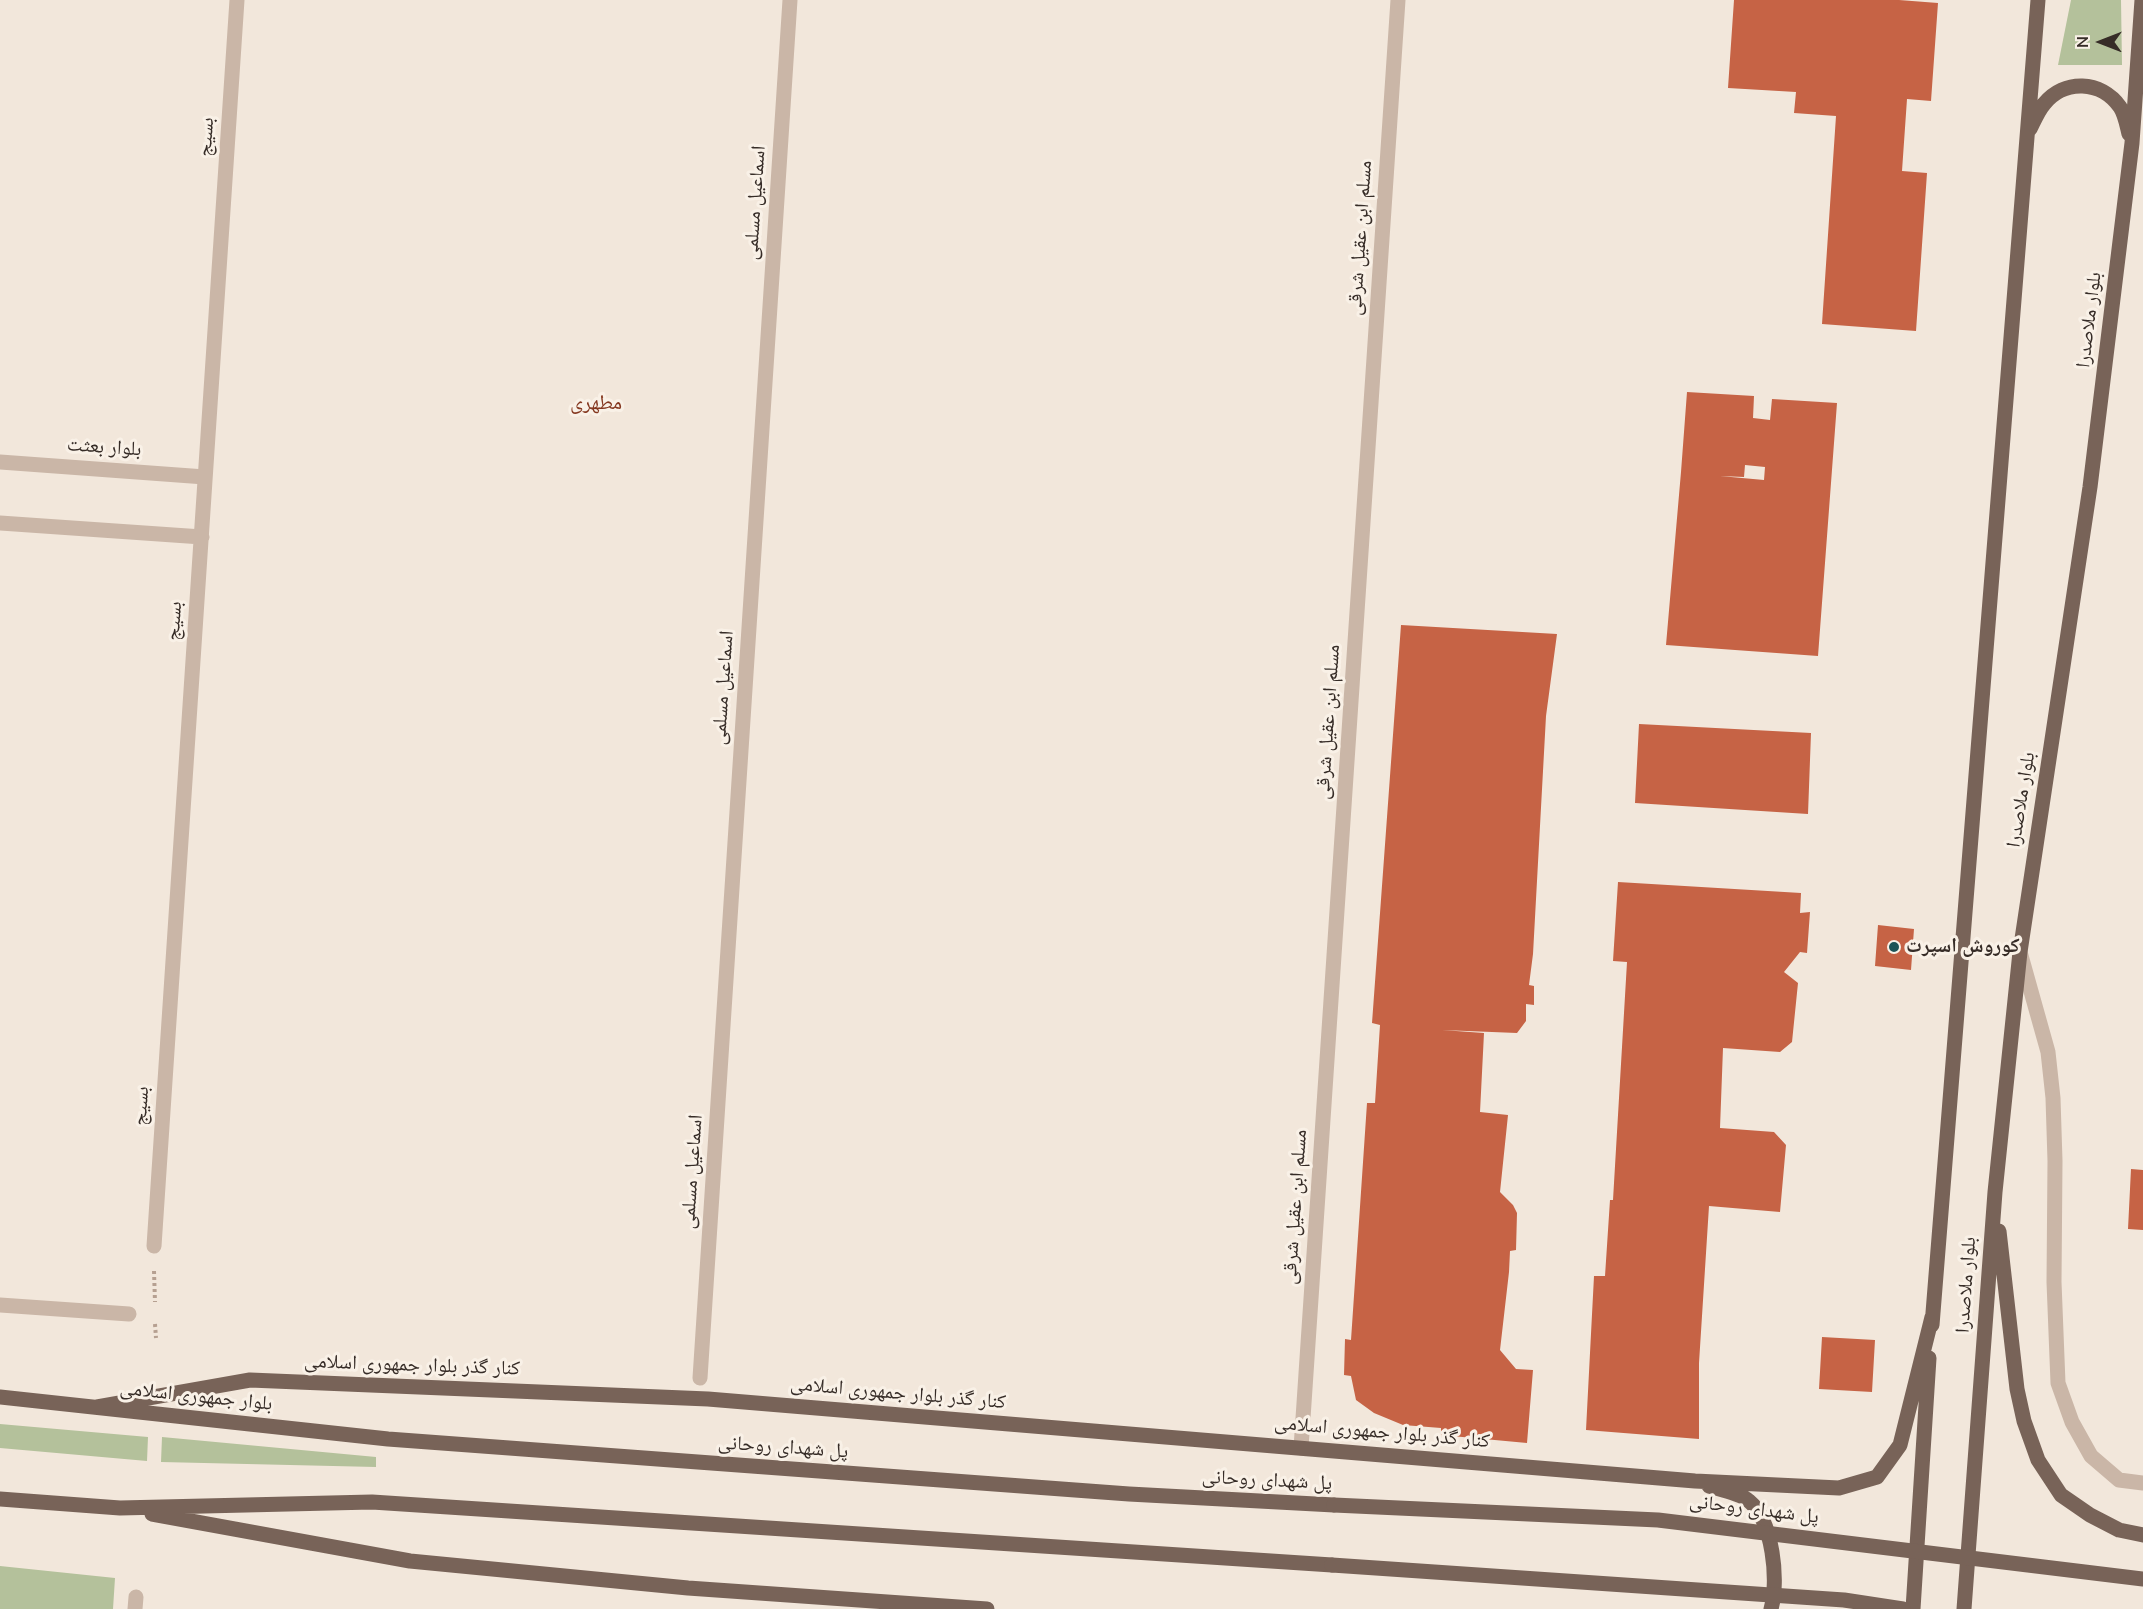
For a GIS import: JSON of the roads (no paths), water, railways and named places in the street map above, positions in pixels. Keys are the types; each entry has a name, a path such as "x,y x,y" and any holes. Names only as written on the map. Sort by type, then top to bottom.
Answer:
{"main road":[{"name":"بلوار ملاصدرا","path":"1913,1609 1932,1317 2038,0"},
{"name":"بلوار ملاصدرا","path":"1964,1609 1995,1192 2020,952 2090,487 2132,142 2142,0"},
{"path":"2027,134 2044,104 2063,88 2084,84 2104,92 2121,108 2132,142"},
{"path":"1995,1192 2017,1389 2024,1422 2038,1460 2061,1495 2090,1515 2119,1530 2143,1535"},
{"path":"1695,1481 1839,1488 1877,1477 1900,1445 1932,1317"},
{"name":"کنار گذر بلوار جمهوری اسلامی","path":"97,1407 250,1380 708,1399 1695,1481"},
{"name":"بلوار جمهوری اسلامی","path":"0,1397 388,1439"},
{"name":"پل شهدای روحانی","path":"388,1439 1129,1494 1658,1520 2143,1579"},
{"path":"1695,1481 1749,1500 1763,1520 1770,1540 1774,1576 1771,1609"},
{"path":"0,1499 120,1508 372,1502 1832,1599 1903,1609"},
{"path":"120,1508 410,1561 687,1588 987,1609"}],"street":[{"name":"بسیج","path":"154,1246 237,0"},
{"name":"اسماعیل مسلمی","path":"700,1378 790,0"},
{"name":"مسلم ابن عقیل شرقی","path":"1301,1448 1398,0"},
{"name":"بلوار بعثت","path":"0,462 205,477"},
{"path":"0,523 202,537"},
{"path":"2020,952 2048,1052 2053,1098 2054,1282 2058,1383 2072,1422 2091,1456 2120,1480 2143,1483"},
{"path":"0,1305 129,1314"}],"place":[{"name":"کوروش اسپرت","path":"1894,947"}],"district":[{"name":"مطهری","path":"596,404"}]}
